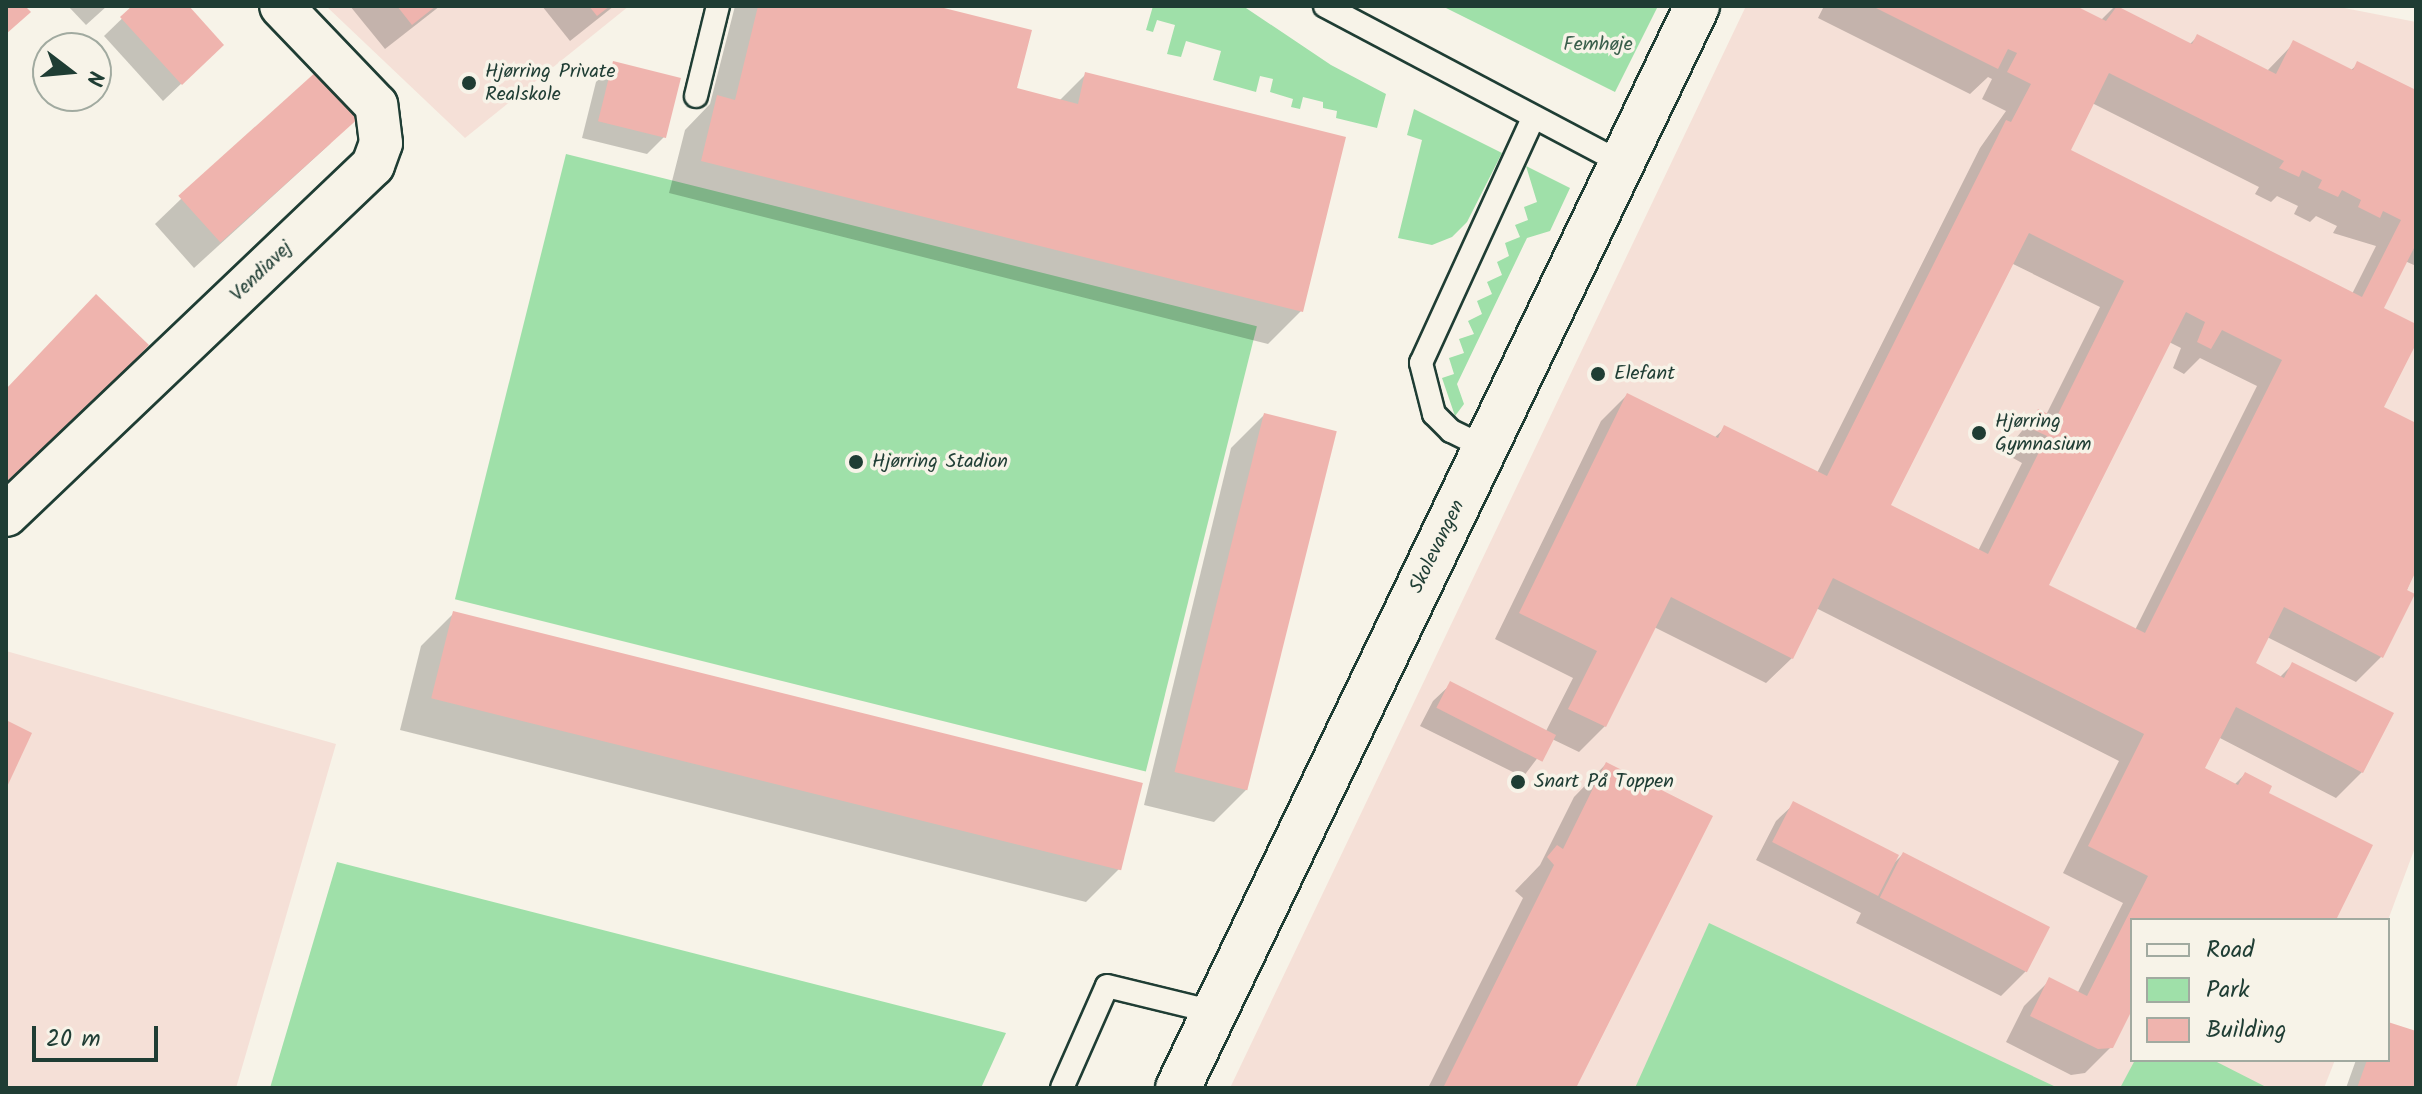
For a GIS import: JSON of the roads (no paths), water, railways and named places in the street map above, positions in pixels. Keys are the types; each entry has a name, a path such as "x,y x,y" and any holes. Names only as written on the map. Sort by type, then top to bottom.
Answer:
{"street":[{"name":"Vendiavej","path":"6,515 373,165 381,143 376,105 281,6"},
{"name":"Skolevangen","path":"1178,1088 1697,6"}],"lane":[{"path":"696,96 718,6"},
{"path":"1325,6 1623,164"},
{"path":"1486,448 1451,431 1434,414 1421,363 1533,118"},
{"path":"1062,1088 1107,986 1214,1012"}],"place":[{"name":"Hjørring Private Realskole","path":"469,83"},
{"name":"Elefant","path":"1598,374"},
{"name":"Hjørring Gymnasium","path":"1979,433"},
{"name":"Hjørring Stadion","path":"856,462"},
{"name":"Snart På Toppen","path":"1518,782"}],"park label":[{"name":"Femhøje","path":"1598,45"}]}
